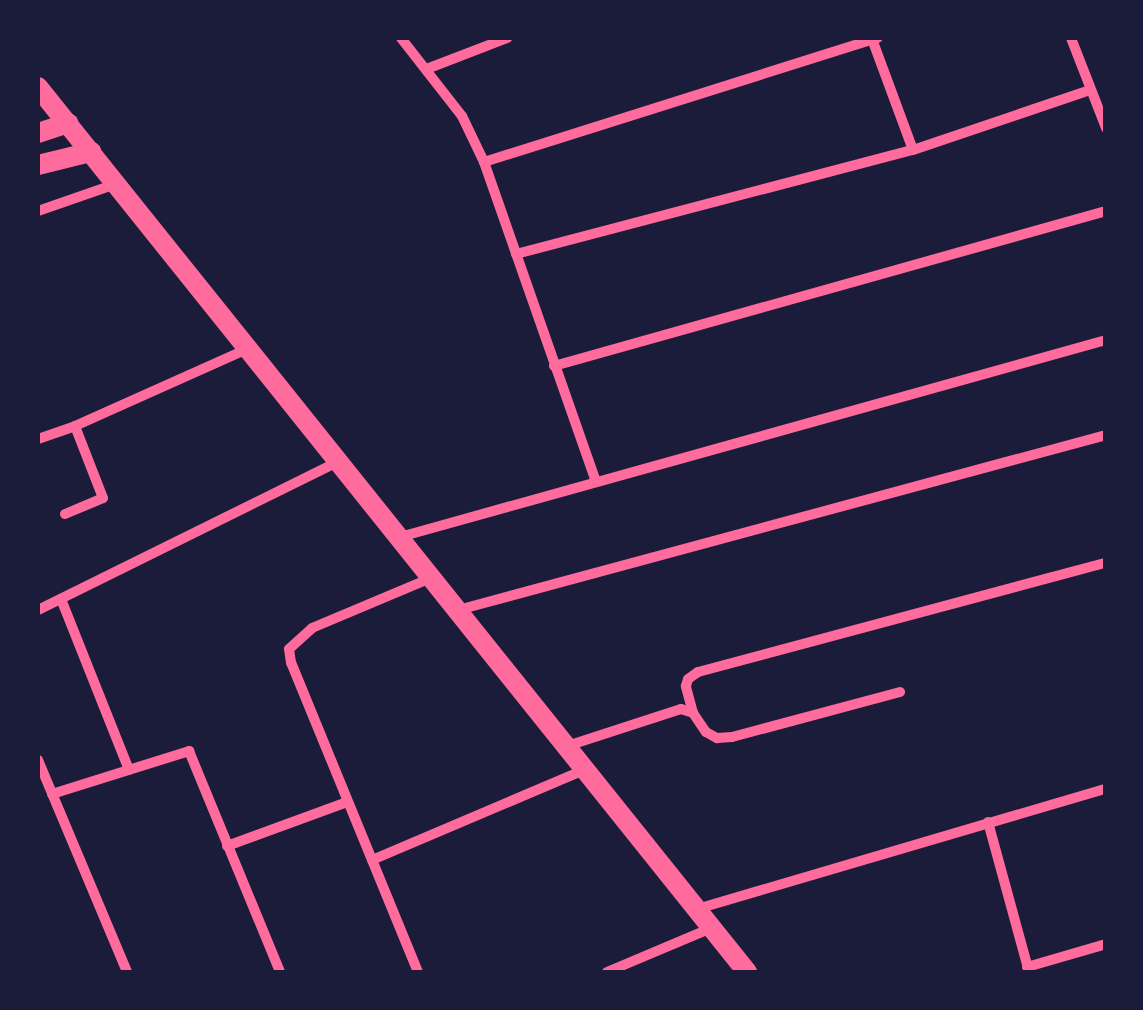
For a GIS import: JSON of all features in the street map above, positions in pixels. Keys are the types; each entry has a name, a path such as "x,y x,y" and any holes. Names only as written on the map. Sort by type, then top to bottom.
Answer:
{"main road":[{"path":"38,87 563,747 748,972"},
{"path":"38,133 68,123"},
{"path":"38,165 90,152"}],"street":[{"path":"401,38 429,68 462,116 484,162 596,482"},
{"path":"429,68 507,38"},
{"path":"484,162 875,38 913,150"},
{"path":"1071,38 1106,128"},
{"path":"516,254 913,150 1090,90"},
{"path":"38,212 117,184"},
{"path":"554,366 1106,210"},
{"path":"399,537 1106,340"},
{"path":"38,439 248,349"},
{"path":"65,514 103,498 75,426"},
{"path":"456,611 1106,435"},
{"path":"38,610 338,461"},
{"path":"900,692 717,738 706,732 693,713 686,686 688,678 698,672 1106,563"},
{"path":"418,972 346,802 291,663 289,649 312,628 431,578"},
{"path":"61,599 129,770"},
{"path":"563,747 666,712 681,709 693,713"},
{"path":"52,794 189,752 280,972"},
{"path":"38,760 127,972"},
{"path":"372,860 582,770"},
{"path":"696,909 1106,790"},
{"path":"227,846 346,802"},
{"path":"988,822 1028,970 1106,944"},
{"path":"607,972 711,928"}]}
